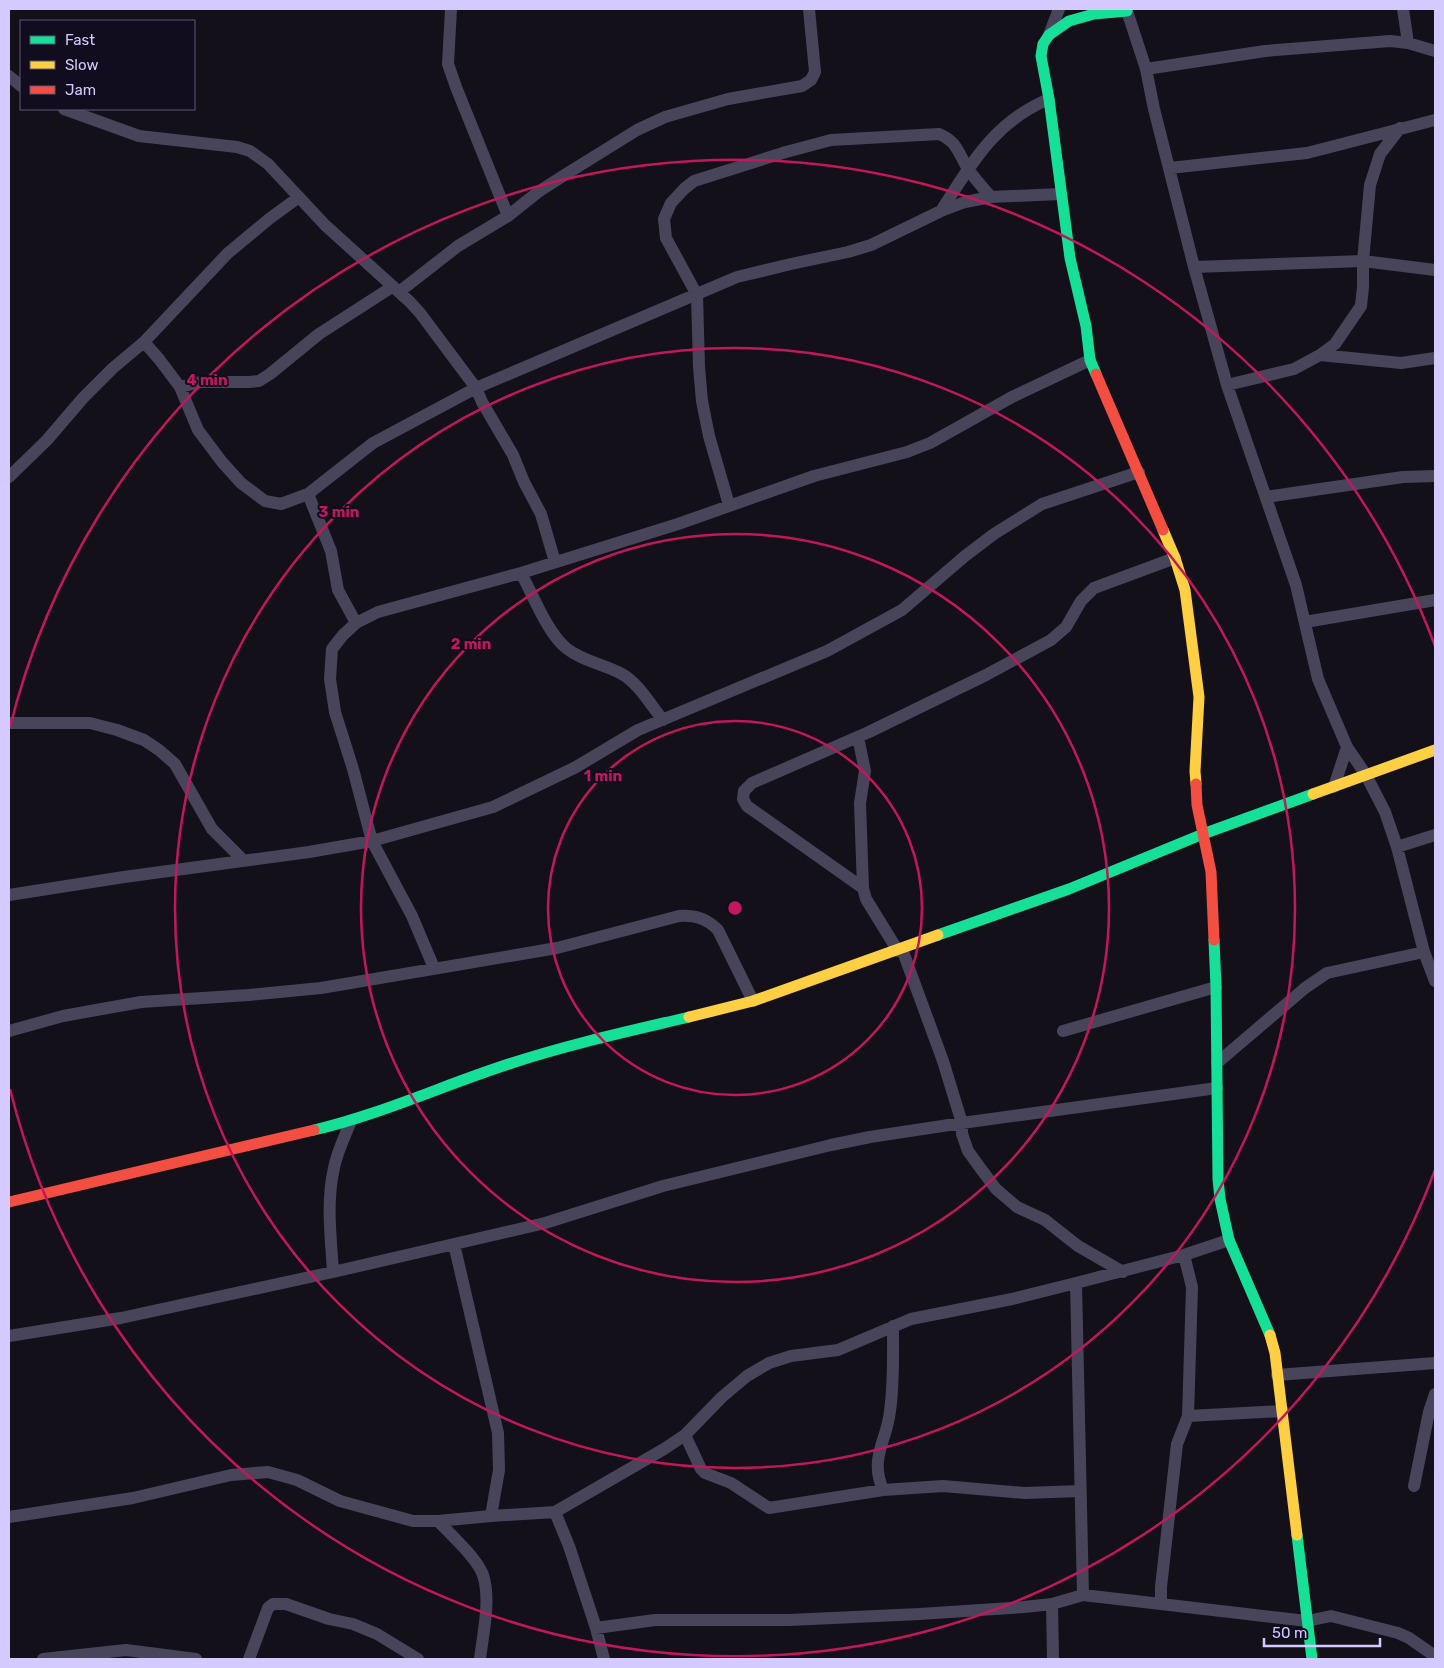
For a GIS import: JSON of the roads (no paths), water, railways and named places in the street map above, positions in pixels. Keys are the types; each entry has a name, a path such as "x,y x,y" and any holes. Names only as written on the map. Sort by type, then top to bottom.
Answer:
{"street":[{"path":"451,9 448,64 508,216"},
{"path":"180,387 201,382 259,381 319,334 396,290 458,246 508,216 538,192 637,130 658,120 728,99 802,86 811,80 815,72 809,9"},
{"path":"1059,9 1043,44 1041,56 1049,99 1060,194 1070,258 1086,326 1090,360 1175,558 1185,590 1198,688 1195,771 1197,805 1211,872 1216,988 1218,1178 1220,1199 1229,1240 1270,1335 1275,1353 1312,1659"},
{"path":"1403,9 1408,43"},
{"path":"1049,34 1069,21 1094,14 1127,10 1146,69 1154,109 1194,267 1227,385 1296,585 1318,679 1347,747 1366,775 1385,812 1397,847 1435,981"},
{"path":"1146,69 1266,51 1390,41 1408,43 1435,51"},
{"path":"9,76 20,85"},
{"path":"941,211 968,169 993,136 1031,107 1049,99"},
{"path":"67,110 139,136 237,147 250,151 268,164 325,225 420,312 476,388 482,402 513,455 524,482 541,514 555,562"},
{"path":"1170,168 1308,153 1435,120"},
{"path":"1227,385 1294,369 1320,354 1334,344 1361,306 1370,185 1380,154 1400,128"},
{"path":"729,505 709,436 702,400 697,295 666,238 664,219 671,203 684,188 694,181 831,140 939,134 949,138 959,150 968,169 991,196"},
{"path":"144,342 180,387 198,430 222,462 241,483 265,501 281,504 308,494 373,442 476,388 749,273 848,252 870,245 941,211 965,202 991,196 1060,194"},
{"path":"9,477 47,440 113,368 144,342 199,282 228,254 268,219 299,197"},
{"path":"1194,267 1363,261 1435,270"},
{"path":"1320,354 1401,362 1435,358"},
{"path":"434,968 412,916 372,841 353,769 335,712 330,679 332,649 342,635 356,623 378,612 521,573 678,524 814,476 907,452 930,443 1012,397 1090,360"},
{"path":"9,896 124,876 310,852 372,841 493,807 576,767 638,730 827,650 902,610 965,556 994,534 1042,504 1139,472"},
{"path":"1266,497 1403,477 1435,476"},
{"path":"308,494 331,551 338,590 356,623"},
{"path":"862,888 747,806 743,799 744,791 752,783 858,737 986,675 1051,640 1066,627 1081,601 1094,588 1175,558"},
{"path":"521,573 551,629 566,648 582,658 606,666 623,675 637,687 662,720"},
{"path":"1305,622 1435,600"},
{"path":"9,723 90,724 117,730 144,740 160,750 175,764 212,829 244,861"},
{"path":"858,737 865,771 860,802 862,888 866,899 900,950 943,1061 962,1123 962,1134 968,1152 996,1189 1018,1208 1045,1220 1078,1246 1124,1272"},
{"path":"1334,787 1347,747"},
{"path":"9,1202 351,1121 512,1063 576,1044 753,1001 1069,889 1204,834 1435,750"},
{"path":"1397,847 1435,835"},
{"path":"9,1031 63,1016 141,1002 321,988 557,948 679,916 695,915 710,922 718,930 753,1001"},
{"path":"1217,1063 1305,988 1327,973 1429,959"},
{"path":"1063,1031 1216,988"},
{"path":"9,1336 121,1318 545,1223 662,1186 830,1145 962,1123 1217,1088"},
{"path":"333,1272 329,1220 330,1191 334,1166 351,1121"},
{"path":"9,1518 133,1498 231,1475 268,1472 297,1480 340,1501 413,1521 438,1521 555,1512 685,1435 722,1397 747,1376 769,1363 791,1356 838,1350 893,1326 933,1313 1012,1299 1076,1284 1184,1255 1229,1240"},
{"path":"454,1244 498,1433 499,1470 490,1516"},
{"path":"1161,1604 1161,1587 1177,1444 1188,1416 1192,1287 1184,1255"},
{"path":"1076,1284 1083,1595"},
{"path":"883,1490 877,1464 890,1414 894,1370 893,1326"},
{"path":"1277,1375 1435,1363"},
{"path":"1414,1486 1429,1412 1435,1394"},
{"path":"1188,1416 1283,1411"},
{"path":"685,1435 701,1469 706,1473 731,1483 769,1508 883,1490 943,1486 1026,1493 1080,1491"},
{"path":"555,1512 569,1546 596,1628 604,1659"},
{"path":"438,1521 468,1553 483,1574 486,1590 486,1614 480,1659"},
{"path":"596,1628 655,1620 799,1620 920,1614 1052,1604 1083,1595 1307,1621 1331,1616 1409,1638 1435,1656"},
{"path":"249,1659 268,1608 274,1604 286,1604 329,1619 353,1624 377,1634 418,1659"},
{"path":"1052,1604 1053,1659"},
{"path":"43,1659 126,1650 196,1659"}]}
